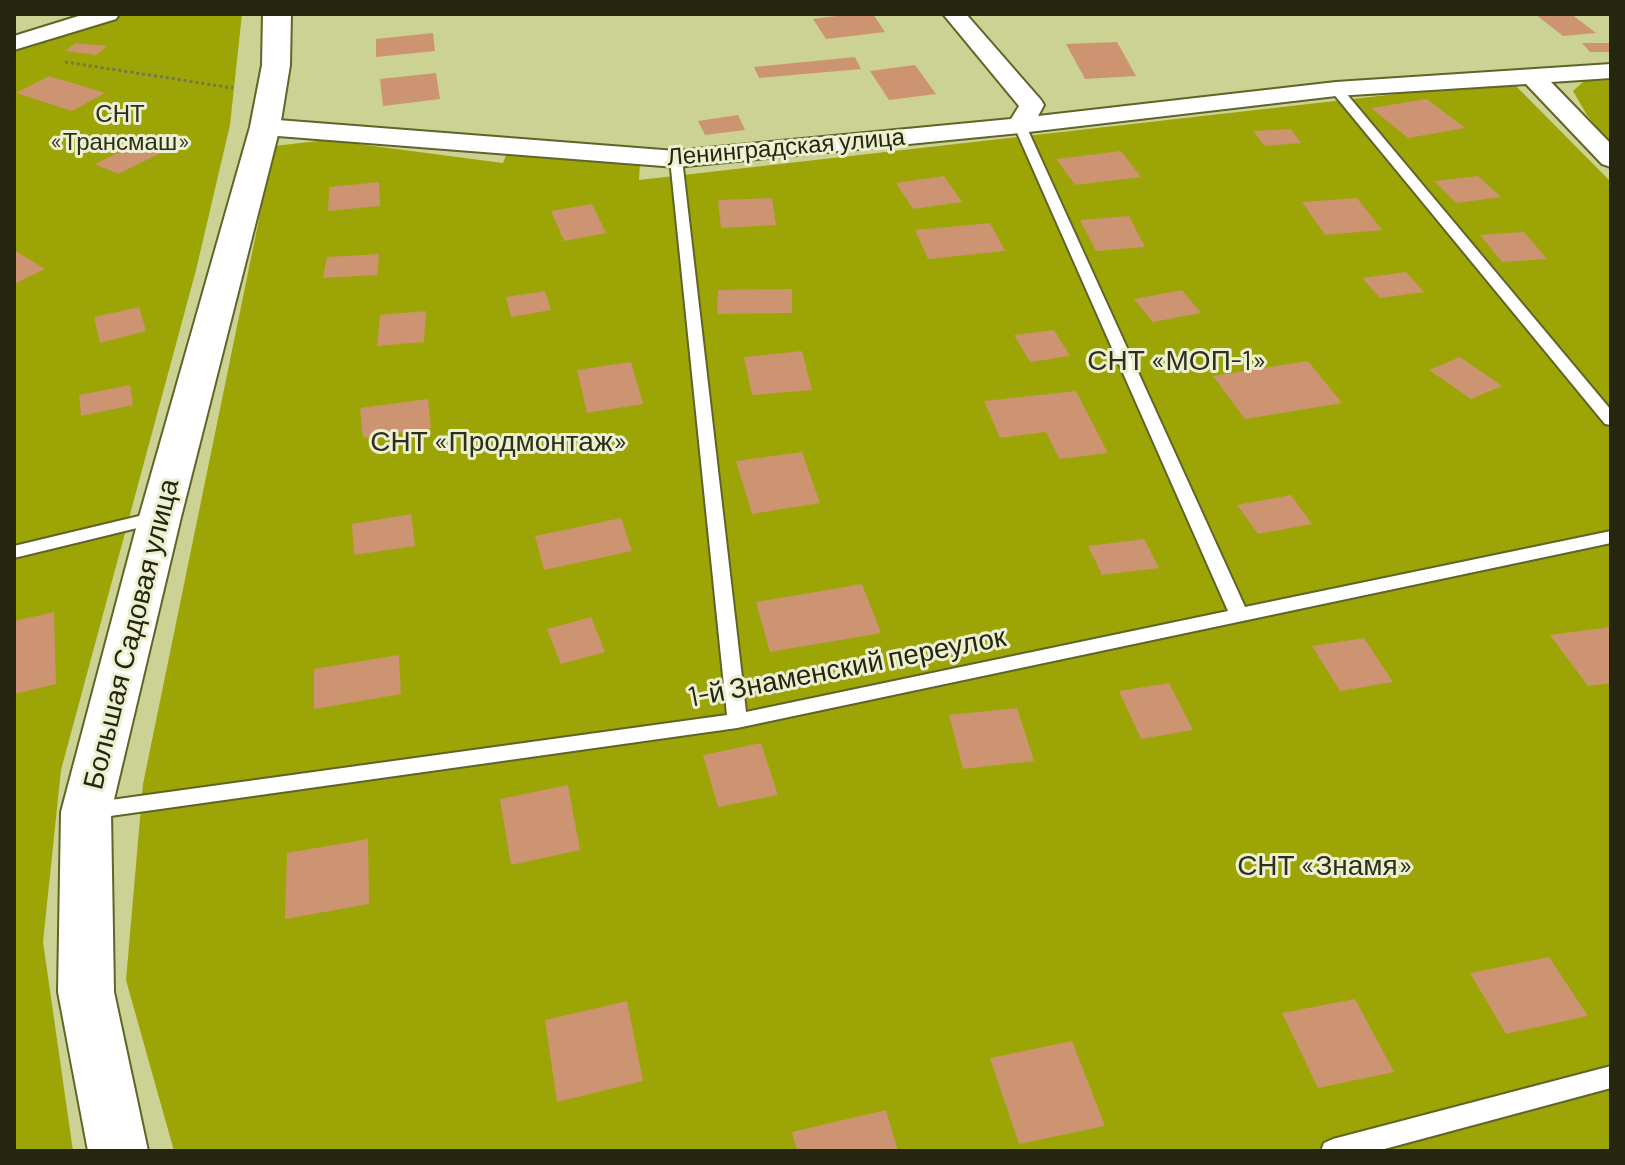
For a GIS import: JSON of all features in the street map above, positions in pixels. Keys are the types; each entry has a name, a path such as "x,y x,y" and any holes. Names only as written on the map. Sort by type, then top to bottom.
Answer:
{"street":[{"path":"14,43 108,14"},
{"name":"Большая Садовая улица","path":"118,1151 86,992 86,812 160,517 268,110 277,14"},
{"path":"954,14 1032,105 1020,126"},
{"name":"Ленинградская улица","path":"268,110 676,159 1020,126 1336,89 1611,71"},
{"path":"1530,74 1611,159"}],"lane":[{"path":"1336,89 1611,420"},
{"path":"1020,126 1239,614"},
{"path":"676,159 737,721"},
{"path":"14,552 160,517"},
{"name":"1-й Знаменский переулок","path":"86,812 737,721 1611,537"},
{"path":"1333,1151 1611,1077"}],"path":[{"path":"59,61 268,110"}],"green space":[{"name":"СНТ «Трансмаш»","path":"126,14 242,14 230,125 196,270 61,770 43,942 73,1151 14,1151 14,52"},
{"path":"1611,80 1611,145 1573,91 1584,81"},
{"path":"1511,81 1611,182 1611,1151 174,1151 126,980 143,784 274,146 327,140 503,163 508,150 640,162 639,180"}],"building":[{"path":"873,14 885,32 826,39 813,19"},
{"path":"1535,14 1571,14 1596,33 1563,36"},
{"path":"433,33 435,51 376,57 376,39"},
{"path":"1117,42 1136,76 1085,79 1066,44"},
{"path":"76,43 107,46 96,55 65,51"},
{"path":"1582,43 1611,43 1611,52 1590,52"},
{"path":"855,57 861,69 759,78 754,67"},
{"path":"915,65 936,94 889,100 870,71"},
{"path":"436,73 440,99 383,106 380,79"},
{"path":"49,76 105,93 72,111 16,93"},
{"path":"1427,99 1465,128 1408,138 1371,108"},
{"path":"738,115 745,130 705,135 698,121"},
{"path":"1291,129 1301,143 1264,146 1253,131"},
{"path":"138,143 161,153 118,174 95,164"},
{"path":"1121,151 1141,177 1075,185 1056,159"},
{"path":"944,176 962,202 913,209 896,183"},
{"path":"1478,176 1501,197 1456,203 1434,181"},
{"path":"379,182 380,206 328,211 329,187"},
{"path":"772,198 776,225 721,228 718,200"},
{"path":"1357,198 1382,230 1325,235 1302,202"},
{"path":"592,204 606,233 564,241 551,211"},
{"path":"1129,216 1145,247 1096,251 1080,220"},
{"path":"990,223 1005,251 928,259 915,230"},
{"path":"1524,232 1547,259 1502,262 1480,235"},
{"path":"14,250 45,269 14,284"},
{"path":"379,254 377,275 323,278 327,257"},
{"path":"1406,272 1424,292 1380,298 1362,278"},
{"path":"792,289 792,313 717,314 718,290"},
{"path":"1182,290 1201,313 1153,322 1134,299"},
{"path":"545,291 551,310 511,317 506,297"},
{"path":"139,307 146,331 100,343 94,317"},
{"path":"426,311 424,342 377,346 380,315"},
{"path":"1054,330 1070,356 1030,362 1014,335"},
{"path":"802,351 812,390 752,395 744,357"},
{"path":"1460,357 1502,386 1471,399 1429,370"},
{"path":"1308,361 1342,403 1245,419 1213,376"},
{"path":"631,362 643,404 587,413 577,370"},
{"path":"130,385 133,405 81,416 79,395"},
{"path":"1076,391 1108,453 1059,459 1046,432 1000,438 984,401"},
{"path":"428,399 431,428 363,438 360,408"},
{"path":"802,452 820,503 752,514 736,461"},
{"path":"1291,495 1312,524 1258,534 1237,505"},
{"path":"411,514 415,546 354,555 352,524"},
{"path":"621,518 632,551 544,570 535,536"},
{"path":"1144,539 1159,568 1102,575 1088,546"},
{"path":"862,584 881,633 770,652 756,602"},
{"path":"54,612 56,684 14,694 14,621"},
{"path":"591,617 605,652 561,664 547,629"},
{"path":"1610,627 1611,683 1588,686 1550,635"},
{"path":"1364,638 1393,682 1340,691 1312,646"},
{"path":"399,655 401,694 314,709 314,669"},
{"path":"1169,683 1193,730 1141,739 1119,691"},
{"path":"1017,708 1034,761 963,769 949,715"},
{"path":"761,743 778,795 718,807 703,755"},
{"path":"568,785 580,850 511,865 500,799"},
{"path":"368,839 369,904 285,919 287,853"},
{"path":"1549,957 1588,1016 1506,1034 1470,973"},
{"path":"1355,999 1394,1072 1318,1088 1282,1013"},
{"path":"627,1001 643,1081 557,1102 545,1020"},
{"path":"1072,1041 1105,1126 1019,1144 990,1058"},
{"path":"886,1110 898,1151 797,1151 792,1132"}],"park label":[{"name":"СНТ «МОП-1»","path":"1177,361"},
{"name":"СНТ «Продмонтаж»","path":"499,442"},
{"name":"СНТ «Знамя»","path":"1325,866"}]}
